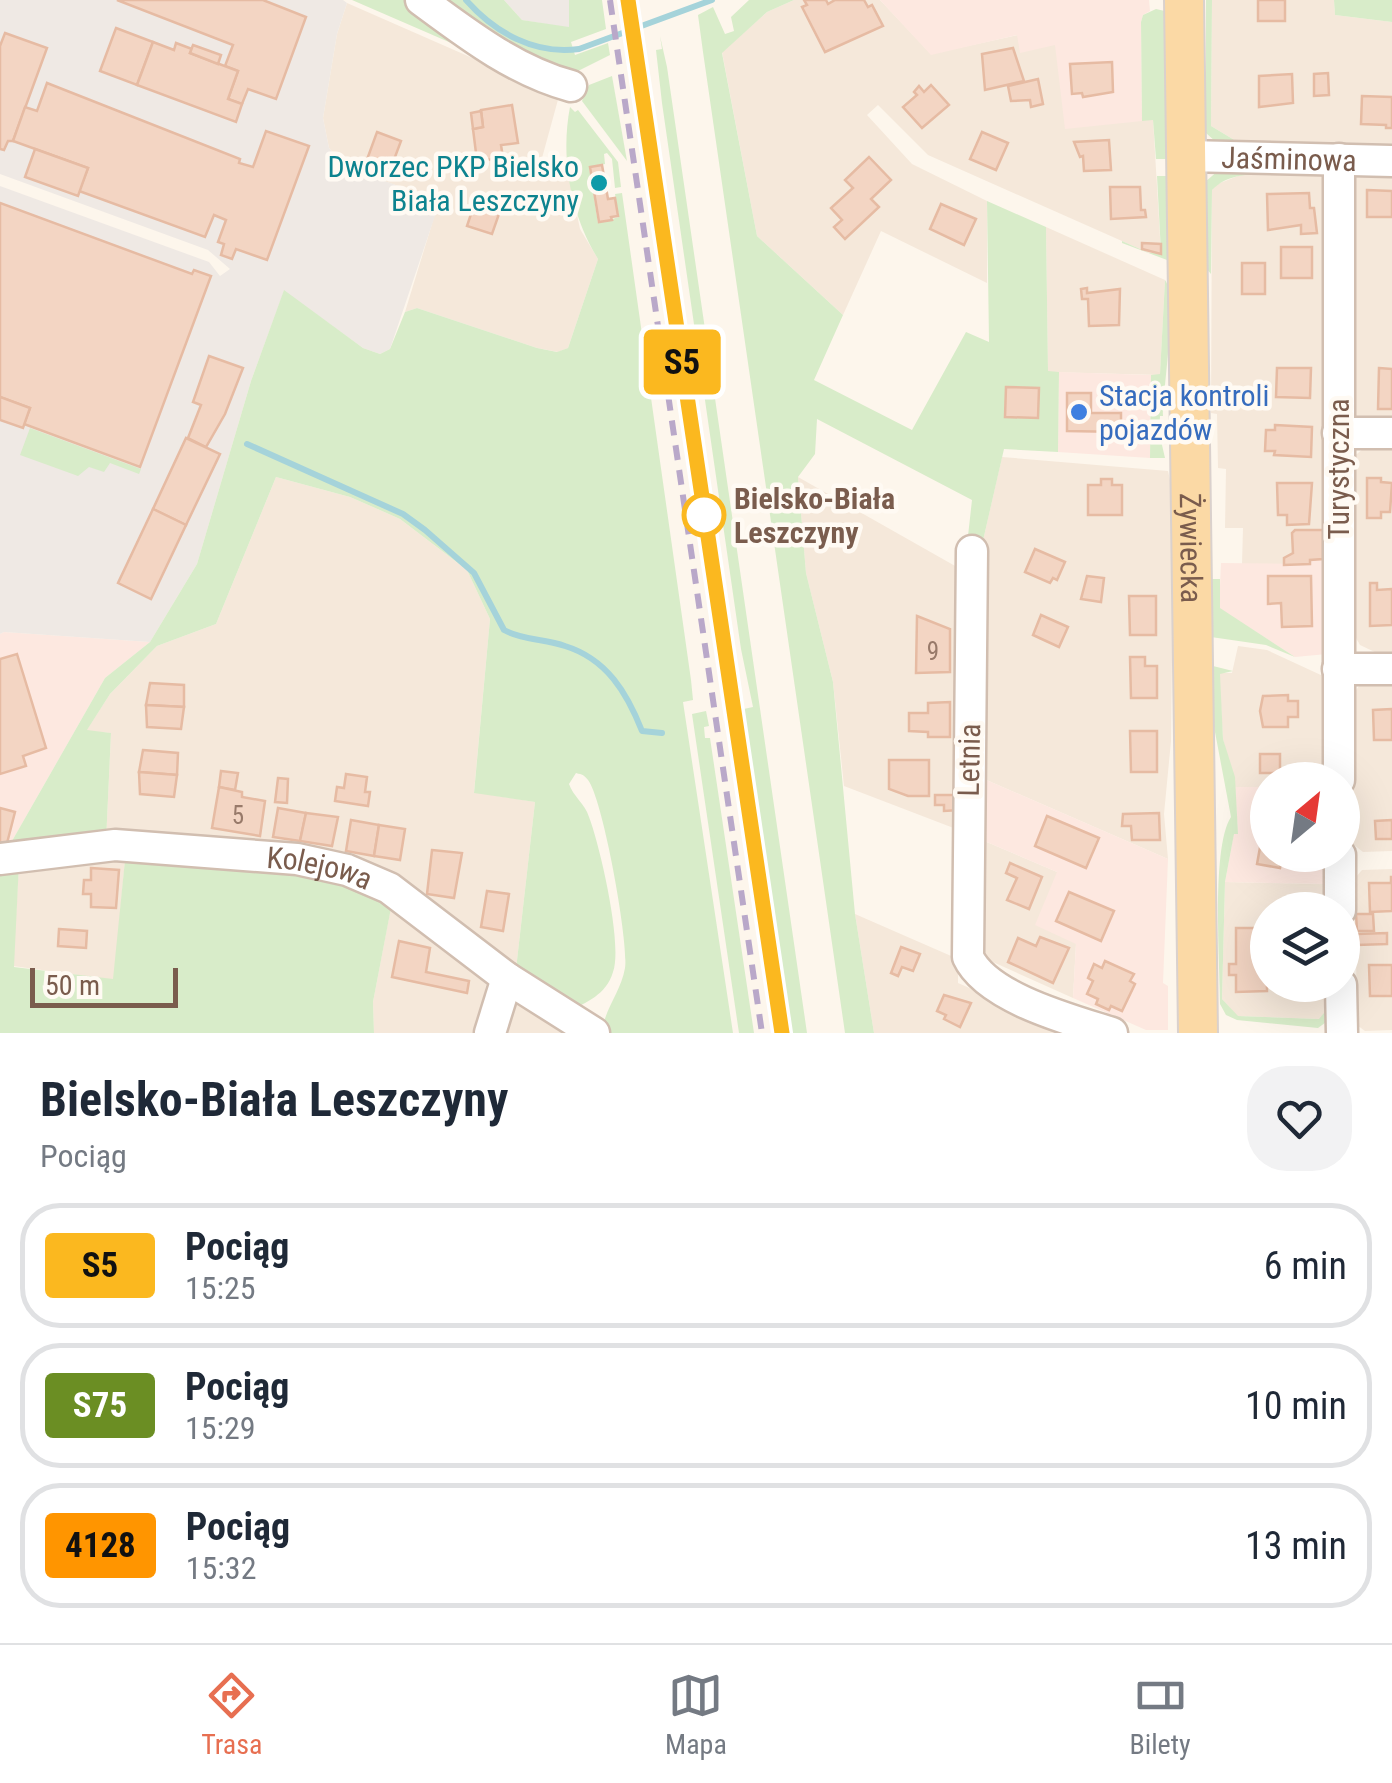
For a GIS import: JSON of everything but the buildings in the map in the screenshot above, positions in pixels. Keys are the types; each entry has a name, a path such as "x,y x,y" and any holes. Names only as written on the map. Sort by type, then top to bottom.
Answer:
{"main road":[{"name":"Żywiecka","path":"1184,0 1198,1033"}],"street":[{"path":"421,0 488,48 571,86"},
{"name":"Jaśminowa","path":"1187,156 1392,161"},
{"name":"Turystyczna","path":"1338,159 1339,762"},
{"path":"1338,433 1392,433"},
{"name":"Letnia","path":"972,552 966,944 973,967 1003,991 1112,1033"},
{"path":"1338,669 1392,669"},
{"name":"Kolejowa","path":"0,860 115,845 298,860 334,867 389,888 507,978 594,1033"},
{"path":"490,1033 507,978"},
{"path":"1341,1002 1342,1033"}],"shaded area":[{"path":"0,0 343,0 347,3 337,34 323,118 329,148 346,167 440,201 390,349 380,354 363,348 284,291 251,381 197,564 150,642 0,634 0,186 209,262 220,276 230,269 208,250 0,174"},
{"path":"504,0 569,0 570,28 522,20"},
{"path":"794,0 880,0 931,54 1018,35 1055,45 1153,119 1161,254 1149,253 928,155 878,105 867,115 912,164 987,201 987,283 881,231 843,315 757,236 722,52 767,12"},
{"path":"880,0 1149,0 1150,11 1141,22 1142,121 1065,129 1055,45 1020,53 1017,35 931,55"},
{"path":"1212,0 1334,0 1335,15 1392,22 1392,147 1241,144 1211,126"},
{"path":"347,3 559,96 539,169 568,171 580,229 598,259 568,348 558,352 537,348 417,308 405,312 439,201 346,167 329,148 323,118 337,34"},
{"path":"1243,174 1326,175 1323,559 1311,560 1310,564 1242,564 1243,528 1225,528 1226,469 1218,468 1217,414 1211,413 1212,190 1215,185"},
{"path":"1352,177 1392,178 1392,420 1361,420 1353,413"},
{"path":"1046,227 1165,280 1160,375 1048,372"},
{"path":"1059,372 1151,375 1150,458 1058,452"},
{"path":"1363,449 1392,449 1392,655 1381,655 1360,645 1352,631 1352,458"},
{"path":"1002,457 1168,471 1172,489 1172,659 1171,741 1164,814 1168,859 975,775 982,545"},
{"path":"276,477 350,497 400,519 467,570 490,619 474,792 535,802 515,978 404,887 405,880 348,866 106,842 111,733 86,731 110,694 157,646 216,624"},
{"path":"798,477 964,571 964,832 844,786 833,682 806,573"},
{"path":"1323,559 1327,654 1295,657 1219,608 1221,563 1310,564 1310,560"},
{"path":"0,634 150,642 105,678 4,855 0,855"},
{"path":"1238,646 1267,650 1323,676 1325,762 1250,762 1250,787 1235,787 1223,739 1219,673 1232,673"},
{"path":"1392,685 1392,851 1360,850 1360,762 1352,762 1352,696 1359,686"},
{"path":"975,775 1168,859 1163,983 1168,986 1168,1030 1146,1030 1073,998 1076,944 1035,925 1057,872 975,837"},
{"path":"1235,787 1250,787 1250,872 1327,872 1327,884 1225,882 1234,833 1238,833"},
{"path":"975,837 1057,872 1076,943 1073,998 975,954"},
{"path":"126,850 114,980 13,966 19,863"},
{"path":"1392,869 1392,1030 1365,1031 1357,1025 1360,892 1355,892 1355,878 1362,870"},
{"path":"1225,882 1327,884 1327,892 1250,892 1250,1002 1329,1002 1320,1019 1237,1016 1222,999"},
{"path":"391,907 487,980 477,1033 374,1033 373,1002"},
{"path":"855,914 958,959 958,983 1072,1033 874,1033"},
{"path":"515,1000 568,1033 508,1033"}],"green space":[{"path":"352,0 408,0 465,49"},
{"path":"434,0 504,0 522,20 569,27 569,0 602,0 606,29 571,42 575,55 608,43 610,55 572,74 543,65"},
{"path":"749,0 794,0 767,12 722,53 757,236 843,315 814,380 912,430 966,332 989,342 987,201 1046,227 1048,371 1059,372 1058,452 1004,449 982,545 967,545 972,500 817,419 815,454 798,477 806,573 833,682 855,914 874,1033 845,1033 698,15 713,7 725,34 734,31 731,17"},
{"path":"1206,0 1212,0 1211,126 1241,144 1216,142 1206,133"},
{"path":"1334,0 1392,0 1392,22 1335,15"},
{"path":"1156,9 1169,12 1170,159 1156,159 1153,120 1142,121 1141,22 1143,15"},
{"path":"660,36 667,67 807,1033 788,1033 739,710 753,707 741,649 662,103 656,50 662,49"},
{"path":"612,76 627,161 582,101 589,85"},
{"path":"570,107 578,110 618,162 621,187 615,188 612,159 607,153 605,164 589,167 598,223 619,217 615,194 622,193 691,680 693,700 683,702 733,1033 602,1033 625,968 623,931 601,814 588,780 576,773 569,784 589,817 609,895 615,940 613,972 601,992 567,1012 515,978 535,802 474,793 490,619 467,570 400,519 350,497 276,477 216,624 157,646 110,694 87,730 111,733 106,842 4,855 105,678 150,642 197,564 251,381 284,290 363,348 380,354 390,349 405,312 417,308 537,348 557,352 568,348 598,259 581,224 570,186 566,146"},
{"path":"1219,170 1279,174 1234,177 1212,190 1211,274 1205,267 1205,182"},
{"path":"1157,176 1170,176 1171,257 1167,260 1122,243 1161,253"},
{"path":"1165,280 1170,323 1159,432 1165,458 1150,458 1151,375 1160,374"},
{"path":"30,428 141,469 139,474 110,463 104,472 89,467 78,476 20,455"},
{"path":"1210,579 1220,579 1220,608 1295,657 1266,645 1211,637"},
{"path":"1213,666 1233,671 1220,674 1223,739 1235,777 1238,834 1234,834 1225,882 1222,999 1238,1016 1319,1019 1329,1007 1329,1020 1318,1028 1237,1020 1226,1015 1220,1004 1219,879 1225,832 1231,817 1212,716"},
{"path":"706,711 709,726 704,727 705,738 710,738 754,1033 739,1033 692,714"},
{"path":"126,850 348,875 391,908 373,1002 374,1033 0,1033 0,865 19,863 14,967 113,979"}],"waterway":[{"path":"466,0 503,32 532,45 563,50 579,49 712,0"},
{"path":"247,444 403,514 474,573 504,630 565,646 593,659 614,679 642,731 662,733"}],"railway":[{"path":"610,0 762,1033"},
{"path":"628,0 782,1033"}],"train":[{"name":"S5","path":"628,0 782,1033"}],"place":[{"name":"Dworzec PKP Bielsko Biała Leszczyny","path":"599,183"},
{"name":"Stacja kontroli pojazdów","path":"1079,412"},
{"name":"Bielsko-Biała Leszczyny","path":"704,515"}]}
